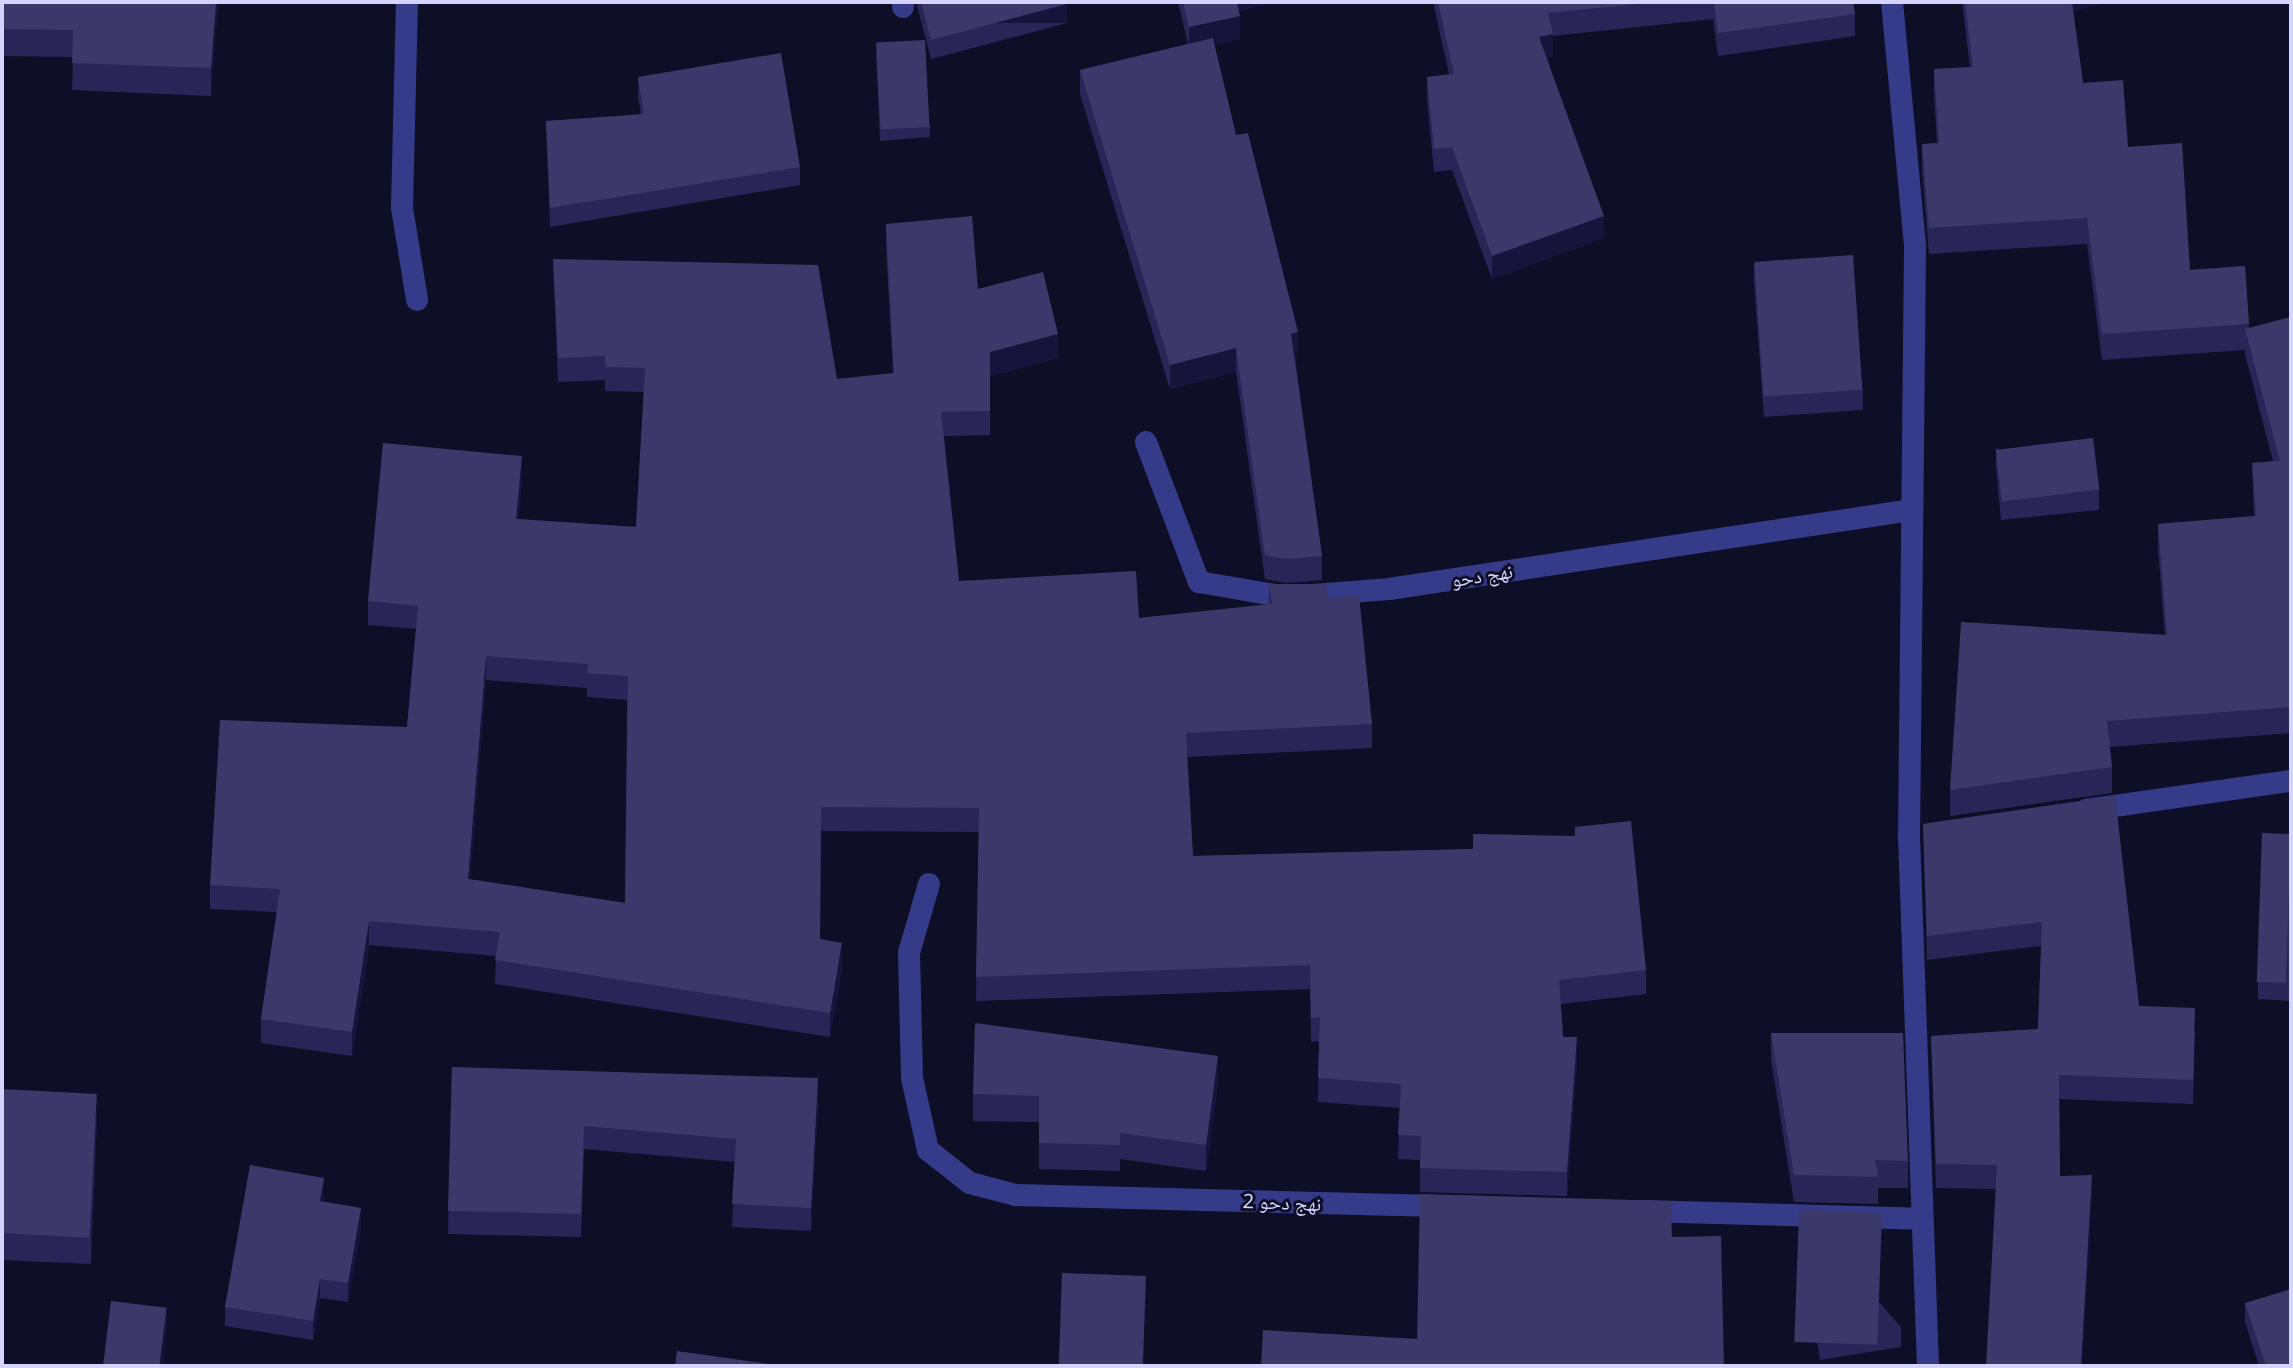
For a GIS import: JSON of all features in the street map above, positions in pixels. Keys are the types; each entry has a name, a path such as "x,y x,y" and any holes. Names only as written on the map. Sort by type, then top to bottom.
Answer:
{"street":[{"path":"407,2 402,208 417,300"},
{"path":"1892,2 1915,247 1909,836 1920,1219 1928,1366"},
{"name":"نهج دحو","path":"1146,442 1199,582 1286,597 1389,589 1912,510"},
{"path":"2062,814 2291,781"},
{"path":"1909,836 1939,832"},
{"name":"نهج دحو 2","path":"929,884 909,953 912,1078 928,1150 970,1183 1016,1195 1476,1207"},
{"path":"1619,1211 1920,1219"}],"building":[{"path":"2,2 216,2 211,68 72,63 73,30 2,29"},
{"path":"921,2 1066,2 1067,4 931,40"},
{"path":"1183,2 1237,2 1240,16 1189,27"},
{"path":"1438,2 1658,2 1548,13 1553,34 1539,37 1604,216 1492,256 1452,147 1434,149 1427,77 1454,74"},
{"path":"1714,2 1853,2 1855,14 1718,33"},
{"path":"1965,2 2072,2 2083,83 2123,80 2128,147 2182,143 2190,270 2245,266 2249,324 2102,334 2087,218 1929,228 1922,144 1939,143 1934,69 1973,67"},
{"path":"1213,38 1236,135 1248,133 1298,332 1291,334 1322,556 1287,559 1265,555 1236,348 1170,365 1080,70"},
{"path":"925,40 930,127 881,129 876,43"},
{"path":"781,53 800,167 550,208 546,121 644,114 638,77"},
{"path":"972,216 978,289 1043,272 1058,334 990,352 990,411 941,412 959,581 1136,571 1139,618 1272,604 1269,584 1326,584 1328,598 1359,595 1372,724 1186,733 1193,856 1473,849 1473,834 1575,836 1575,827 1631,821 1646,970 1559,980 1563,1037 1577,1037 1567,1172 1420,1168 1421,1136 1398,1135 1401,1084 1318,1078 1320,1017 1311,1018 1310,965 976,977 979,808 821,807 820,939 842,943 830,1013 495,960 500,932 369,921 352,1032 261,1019 280,889 210,885 220,720 407,727 418,606 368,601 383,443 522,456 516,519 636,527 645,368 605,367 605,356 558,358 553,259 818,265 837,379 894,373 886,224","holes":["486,656 588,664 587,673 628,676 625,903 468,879"]},
{"path":"1853,255 1862,390 1764,397 1754,262"},
{"path":"2291,317 2291,707 2107,721 2112,767 1950,790 1961,622 2167,635 2158,524 2256,516 2252,463 2280,461 2245,329"},
{"path":"2093,438 2099,490 2002,502 1996,450"},
{"path":"2115,796 2139,1006 2195,1008 2193,1080 2059,1075 2060,1176 2092,1175 2081,1366 1986,1366 1997,1165 1936,1164 1931,1036 2038,1029 2042,922 1927,936 1923,824"},
{"path":"2262,833 2291,834 2286,983 2257,982"},
{"path":"975,1023 1218,1056 1206,1145 1120,1133 1120,1145 1039,1143 1039,1096 973,1094"},
{"path":"1771,1033 1903,1033 1908,1161 1875,1160 1878,1177 1794,1175"},
{"path":"452,1067 818,1078 811,1208 732,1204 736,1139 584,1126 581,1214 448,1211"},
{"path":"2,1089 97,1094 89,1238 2,1233"},
{"path":"250,1165 324,1178 320,1201 361,1208 348,1283 320,1279 313,1321 225,1307"},
{"path":"1420,1194 1671,1201 1672,1237 1721,1236 1724,1366 1261,1366 1263,1330 1417,1339"},
{"path":"1799,1210 1882,1213 1877,1345 1794,1342"},
{"path":"1062,1273 1146,1276 1143,1366 1059,1366"},
{"path":"2291,1289 2291,1366 2266,1366 2245,1303"},
{"path":"111,1301 167,1308 159,1366 103,1366"},
{"path":"677,1351 784,1366 675,1366"}]}
